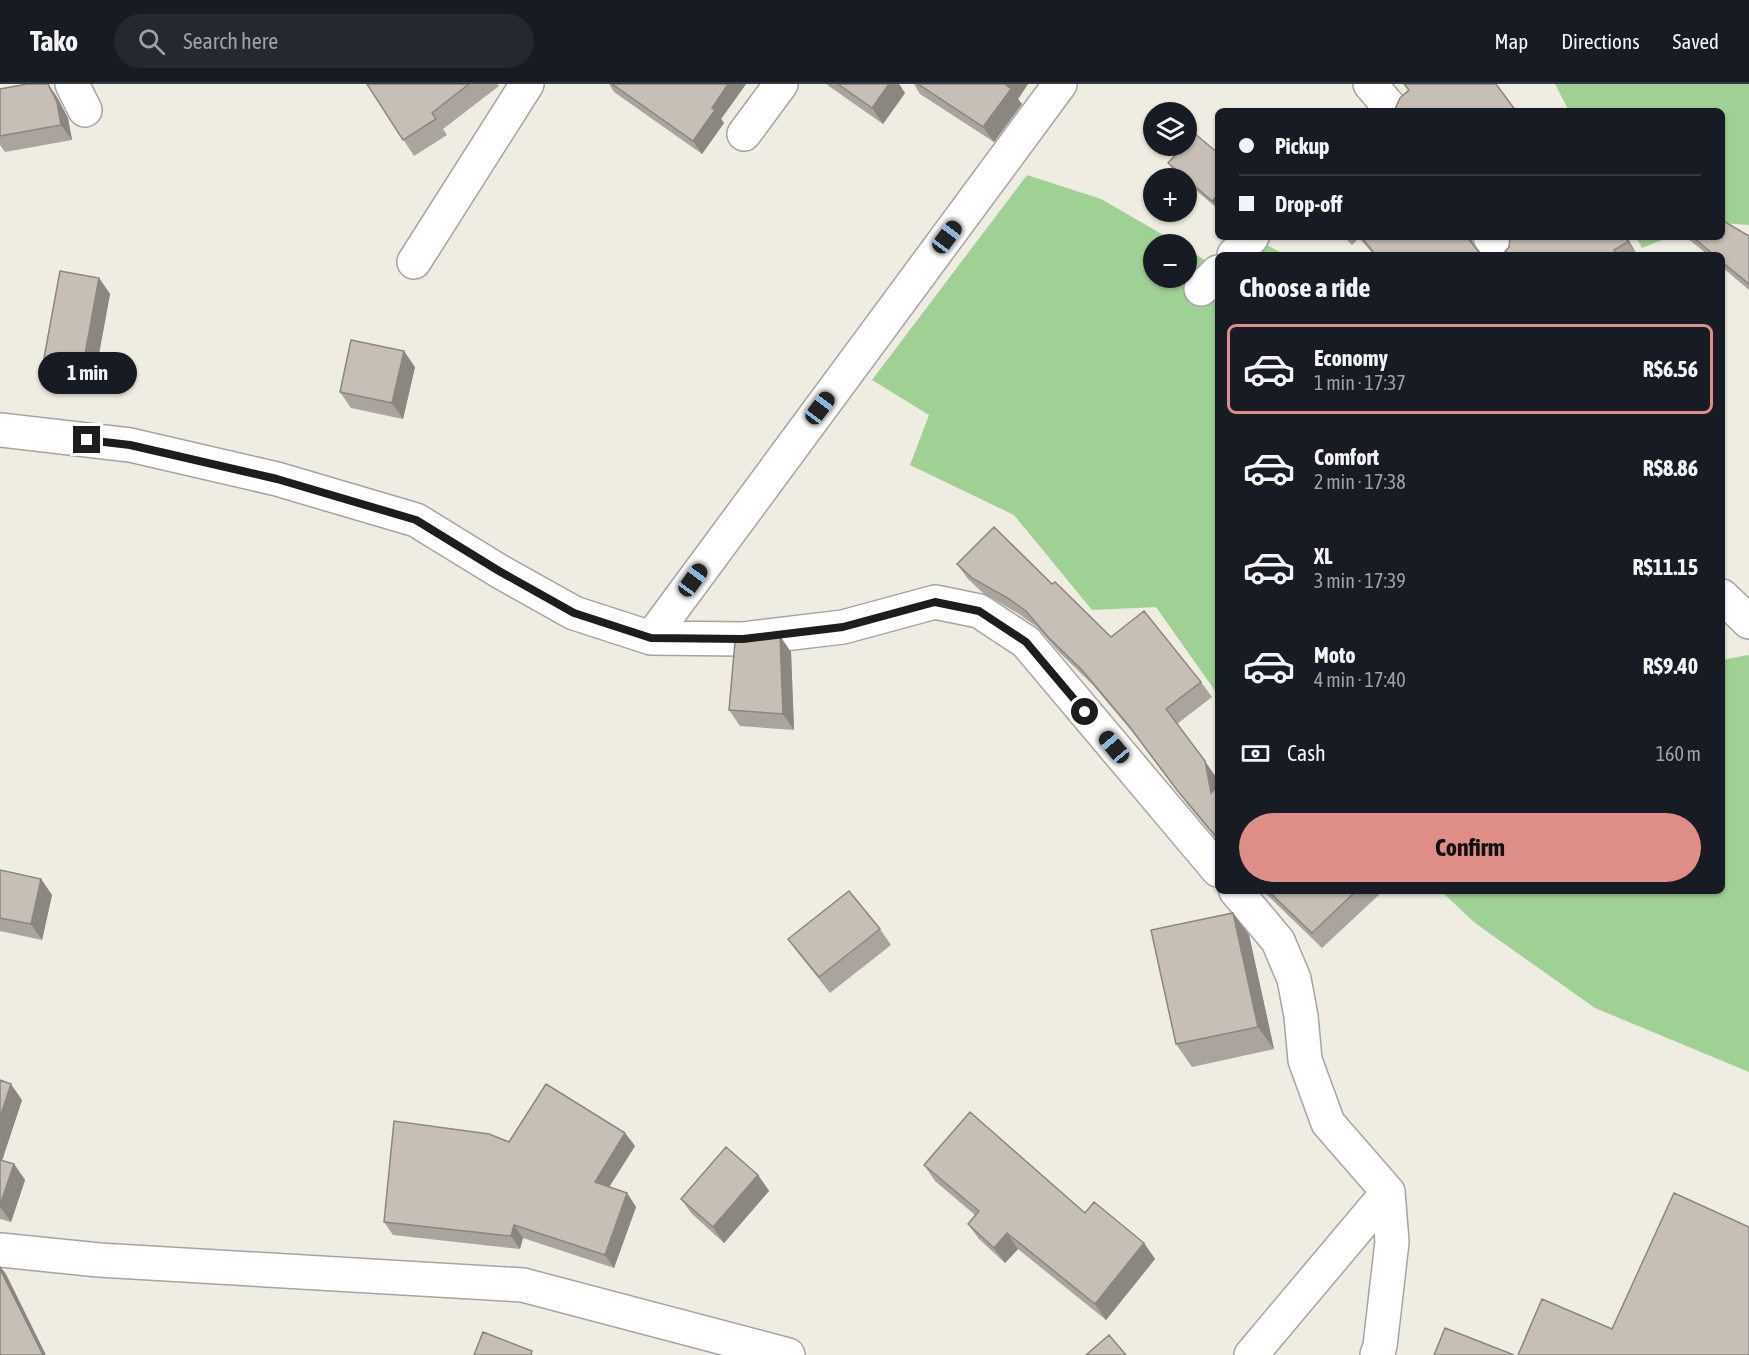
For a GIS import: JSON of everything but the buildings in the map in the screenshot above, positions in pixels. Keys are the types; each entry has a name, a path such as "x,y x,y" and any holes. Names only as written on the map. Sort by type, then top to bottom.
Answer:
{"street":[{"path":"414,262 527,84"},
{"path":"744,134 781,84"},
{"path":"651,638 1060,84"},
{"path":"1237,252 1249,240"},
{"path":"0,430 130,445 277,479 416,520 499,571 574,613 651,638 743,639 843,627 935,602 979,611 1026,642 1215,866"},
{"path":"1725,599 1749,622"},
{"path":"1239,894 1278,941 1294,979 1301,1016 1305,1060 1328,1123 1388,1192 1392,1242 1377,1355"},
{"path":"1251,1355 1388,1192"},
{"path":"0,1250 99,1260 523,1285 788,1355"}],"green space":[{"path":"1555,84 1749,84 1749,225 1725,223 1725,108 1567,108"},
{"path":"1027,175 1101,199 1162,234 1143,234 1143,288 1197,288 1197,255 1211,264 1215,261 1215,691 1156,607 1092,610 1014,515 910,465 929,415 872,380"},
{"path":"1248,240 1258,240 1280,252 1226,252"},
{"path":"1638,240 1662,240 1642,248"},
{"path":"1749,656 1749,1072 1595,1008 1475,923 1444,894 1725,894 1725,659"}],"route":[{"path":"87,440 130,445 277,479 416,520 499,571 574,613 651,638 743,639 843,627 935,602 979,611 1026,642 1085,712"}]}
